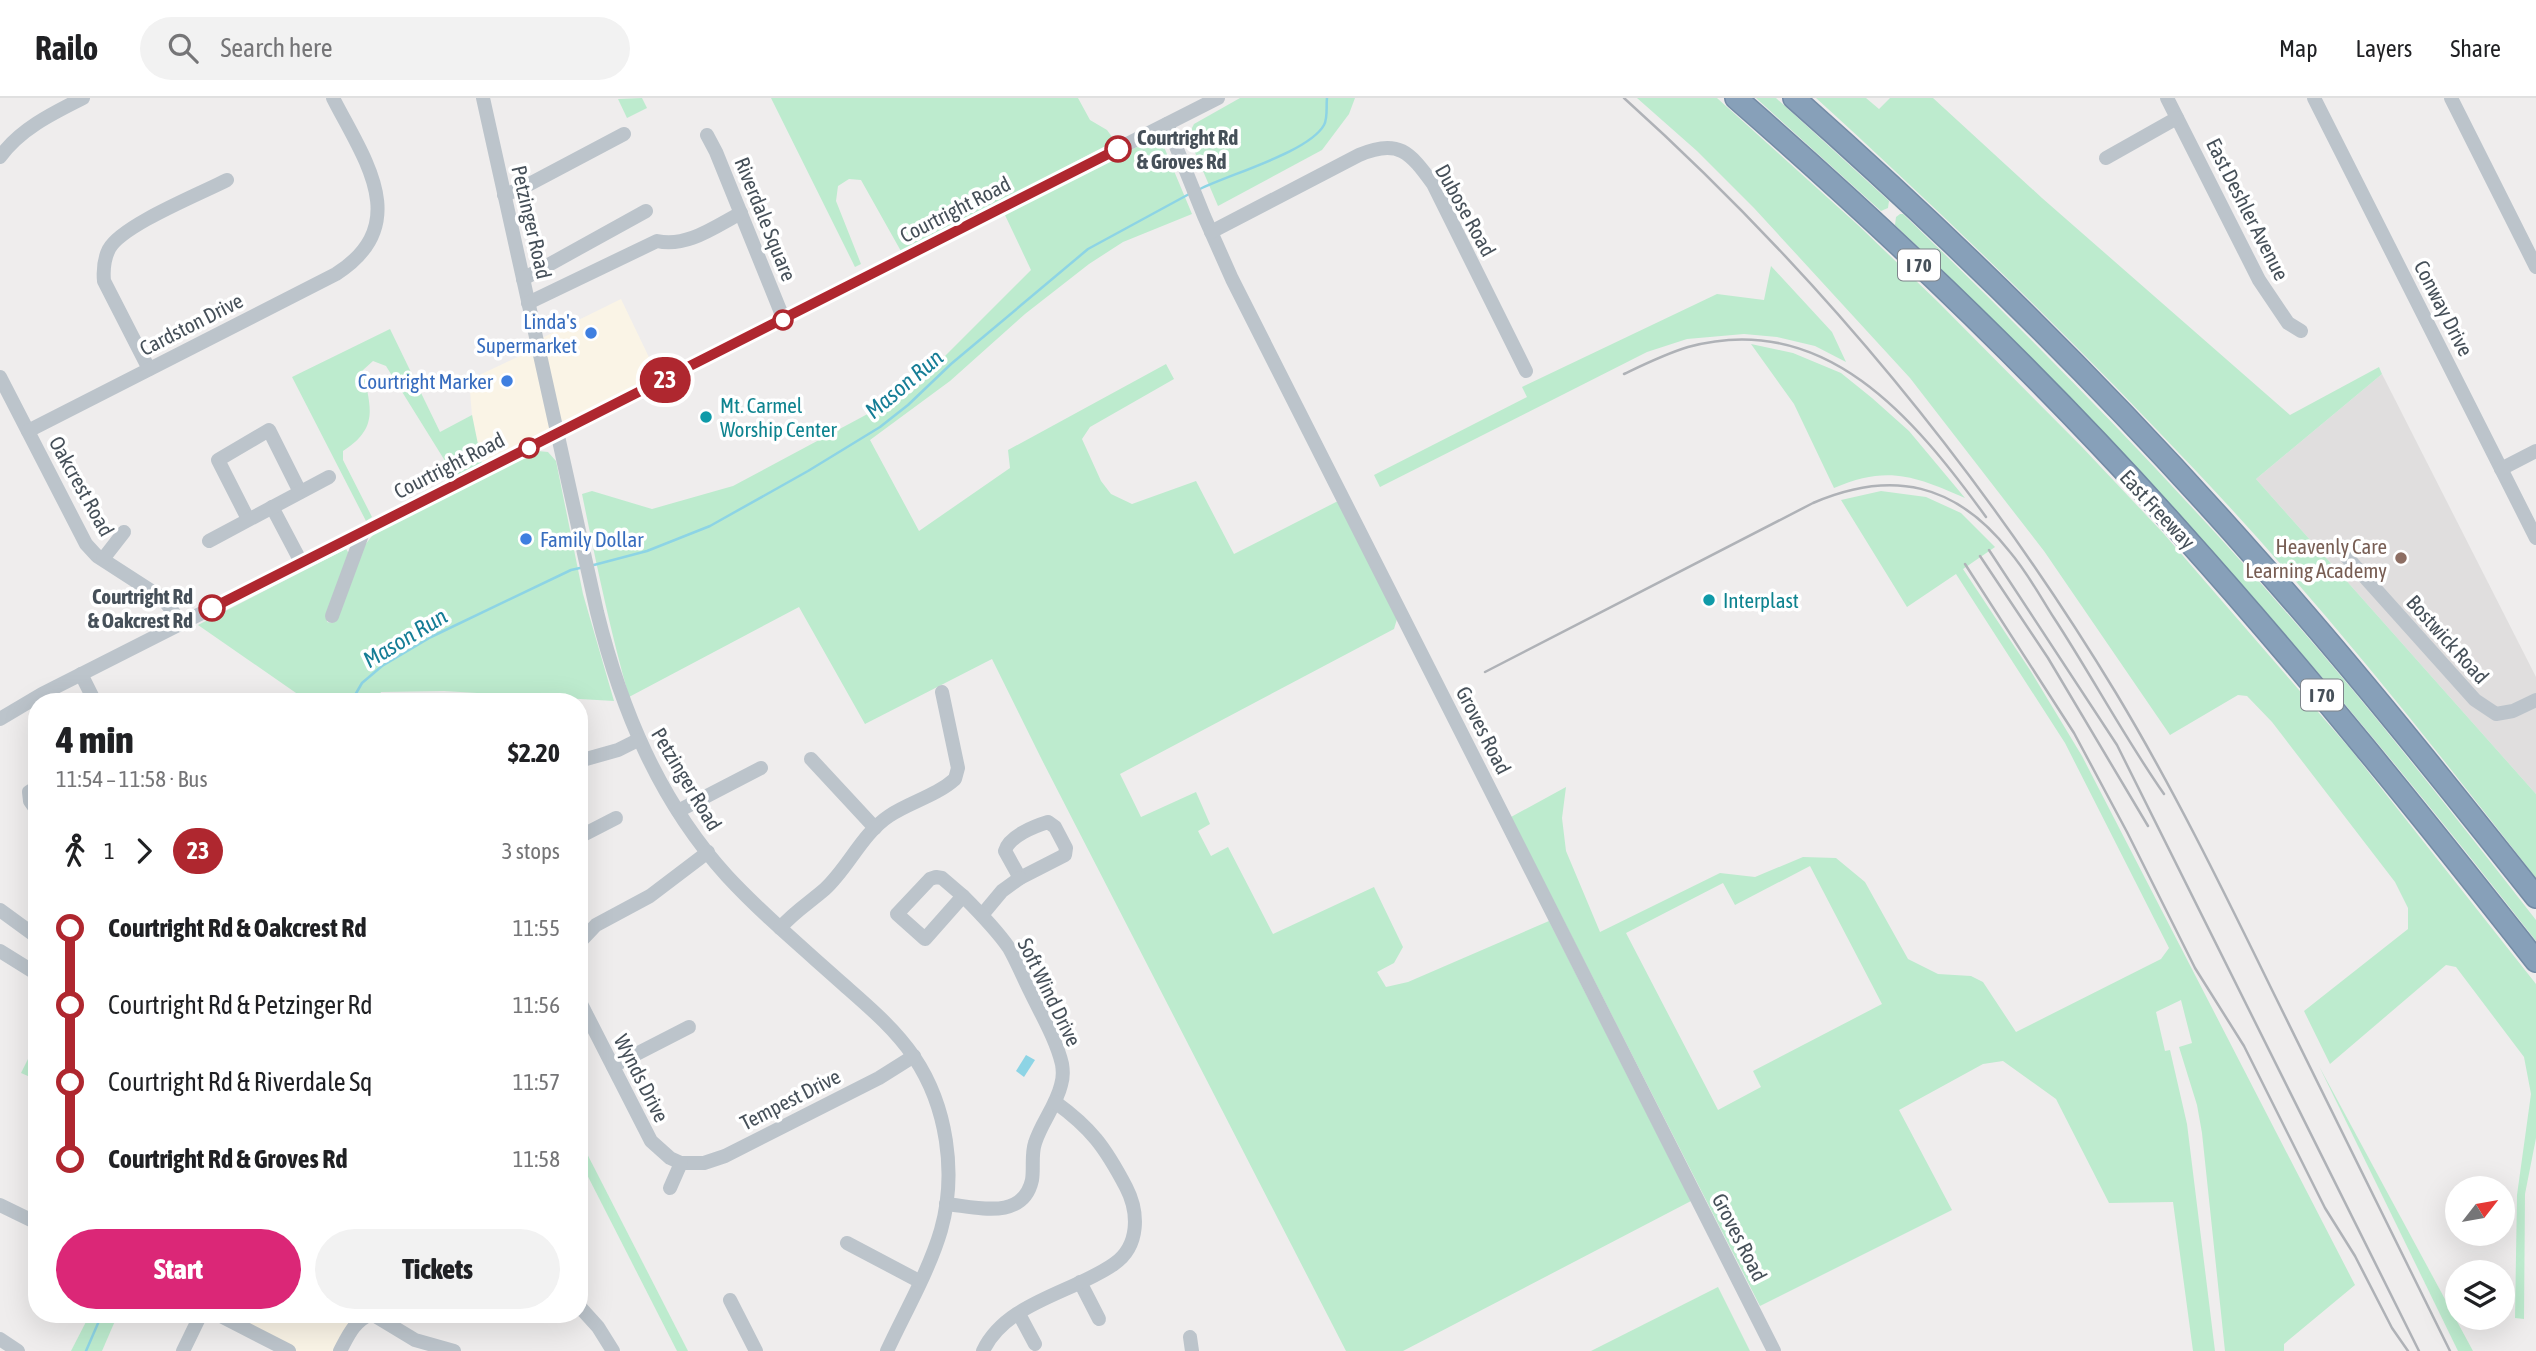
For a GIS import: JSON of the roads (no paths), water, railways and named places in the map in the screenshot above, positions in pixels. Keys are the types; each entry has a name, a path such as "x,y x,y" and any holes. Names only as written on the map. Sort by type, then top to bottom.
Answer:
{"highway":[{"name":"East Freeway","path":"1736,98 1796,150 1961,305 2179,530 2366,746 2536,961"},
{"name":"East Freeway","path":"1794,98 1953,243 2129,419 2320,632 2536,897"}],"street":[{"path":"0,157 48,116 83,98"},
{"name":"Cardston Drive","path":"28,431 336,274 358,257 373,233 379,204 374,181 333,98"},
{"name":"Petzinger Road","path":"483,98 606,646 624,706 638,740 678,811 708,852 741,890 780,928 883,1020 914,1056 940,1112 948,1163 946,1204 941,1230 887,1351"},
{"name":"Courtright Road","path":"45,693 1218,98"},
{"name":"East Deshler Avenue","path":"2167,98 2259,280 2288,323 2301,331"},
{"name":"Conway Drive","path":"2314,98 2536,538"},
{"path":"2451,98 2536,267"},
{"path":"2106,158 2177,118"},
{"name":"Groves Road","path":"1167,124 1211,232 1248,311 1774,1351"},
{"path":"504,195 624,134"},
{"name":"Riverdale Square","path":"707,135 784,320"},
{"name":"Dubose Road","path":"1211,232 1359,155 1379,147 1399,148 1433,184 1526,371"},
{"path":"149,369 107,288 103,274 105,260 114,242 130,229 227,180"},
{"path":"523,279 646,211"},
{"path":"528,303 657,241 670,244 685,241 741,213"},
{"name":"Oakcrest Road","path":"0,377 86,544 103,559 162,597 182,623"},
{"path":"248,519 218,460 269,430 300,492"},
{"path":"2501,469 2536,452"},
{"path":"209,541 329,477"},
{"path":"272,507 301,562"},
{"path":"332,616 363,532"},
{"path":"103,559 124,533"},
{"name":"Bostwick Road","path":"2345,555 2474,700 2496,714 2513,711 2536,699"},
{"path":"82,674 91,693"},
{"path":"780,928 794,912 825,889 875,828 889,816 940,790 955,779 958,768 942,692"},
{"name":"Courtright Road","path":"0,719 28,702"},
{"path":"588,758 618,750 638,740"},
{"path":"811,760 875,828"},
{"path":"678,811 761,768"},
{"path":"588,832 616,818"},
{"path":"588,933 596,925 650,896 708,852"},
{"name":"Soft Wind Drive","path":"946,1204 995,1209 1008,1208 1022,1200 1030,1189 1033,1175 1032,1151 1039,1128 1055,1102 1062,1084 1063,1066 1051,1033 1009,948 982,915 963,896 948,881 936,877 930,879 897,914 925,939 963,896"},
{"path":"982,915 1002,891 1020,878"},
{"path":"0,910 28,930"},
{"path":"0,951 28,968"},
{"name":"Wynds Drive","path":"588,1017 651,1140 670,1158 681,1163"},
{"path":"613,1066 689,1027"},
{"name":"Tempest Drive","path":"681,1163 704,1163 725,1156 879,1078 914,1056"},
{"path":"983,1351 989,1338 1020,1314 1114,1264 1130,1244 1136,1218 1129,1193 1097,1137 1083,1122 1055,1102"},
{"path":"670,1188 681,1163"},
{"path":"0,1205 28,1219"},
{"path":"847,1242 919,1281"},
{"path":"1080,1282 1099,1319"},
{"path":"730,1300 756,1351"},
{"path":"1020,1314 1032,1349"},
{"path":"588,1316 612,1351"},
{"path":"183,1351 197,1323"},
{"path":"235,1323 289,1351"},
{"path":"340,1351 356,1323"},
{"path":"387,1323 415,1340 454,1351"},
{"path":"0,1339 18,1351"}],"water":[{"path":"1026,1055 1035,1060 1024,1077 1016,1071"}],"waterway":[{"name":"Mason Run","path":"1200,189 1268,162 1316,135 1324,125 1327,98"},
{"name":"Mason Run","path":"590,566 647,551 710,526 880,427 1088,249 1191,193"},
{"name":"Mason Run","path":"356,693 362,683 382,666 431,637 580,568"},
{"name":"Mason Run","path":"86,1351 98,1323"}],"railway":[{"path":"1624,98 1695,164 1829,304 1952,453 2010,531 2064,611 2138,730 2199,843 2450,1351"},
{"path":"1624,374 1688,347 1737,339 1782,344 1824,358 1862,381 1897,410 1929,444 1986,517"},
{"path":"1485,672 1813,503 1870,487 1896,485 1921,489 1945,497 1968,510 2016,560 2164,794"},
{"path":"1989,550 2117,745 2419,1351"},
{"path":"1980,556 2048,658 2148,826"},
{"path":"1965,564 2074,733 2195,968 2244,1046 2325,1208 2355,1256 2392,1328 2408,1351"}],"place":[{"name":"Courtright Rd & Groves Rd","path":"1118,149"},
{"name":"Linda's Supermarket","path":"591,333"},
{"name":"Courtright Marker","path":"507,381"},
{"name":"Mt. Carmel Worship Center","path":"706,417"},
{"name":"Family Dollar","path":"526,539"},
{"name":"Heavenly Care Learning Academy","path":"2401,558"},
{"name":"Interplast","path":"1709,600"},
{"name":"Courtright Rd & Oakcrest Rd","path":"212,608"}]}
